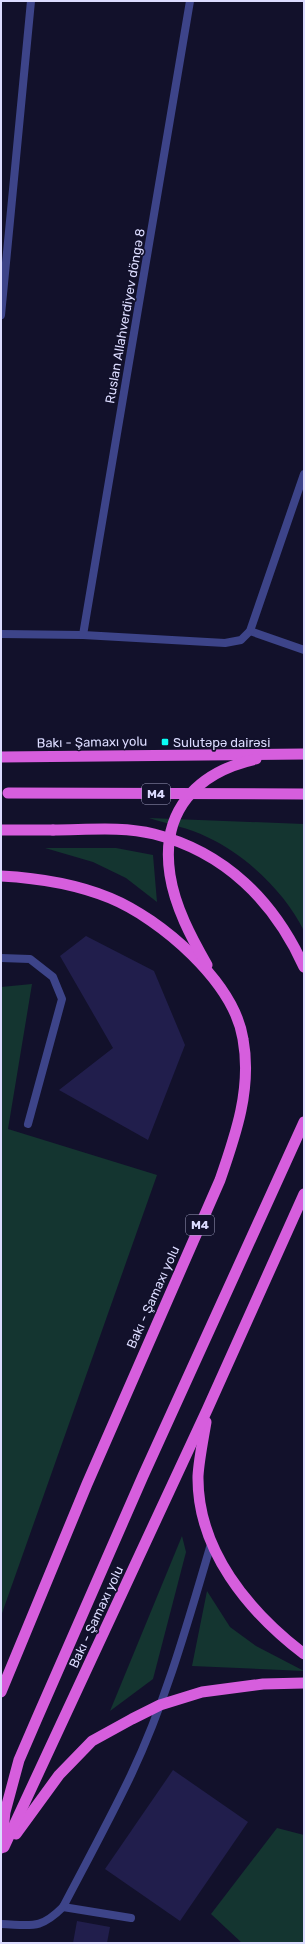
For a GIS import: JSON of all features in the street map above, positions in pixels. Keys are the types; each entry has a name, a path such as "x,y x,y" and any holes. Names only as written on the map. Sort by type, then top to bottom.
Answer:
{"highway":[{"name":"Bakı - Şamaxı yolu","path":"1,757 304,754"},
{"path":"217,982 191,937 177,903 170,875 169,855 173,822 188,796 206,779 225,769 246,761 274,755"},
{"name":"M4","path":"4,793 304,794"},
{"path":"1,830 119,830 153,834 187,846 220,863 240,877 279,922 304,967"},
{"name":"Bakı - Şamaxı yolu","path":"1,876 30,878 77,886 111,898 141,915 163,930 188,951 217,982 233,1008 243,1038 246,1071 243,1105 236,1137 220,1180 87,1484 1,1692"},
{"path":"1,1848 5,1812 19,1760 142,1476 296,1144 304,1122"},
{"name":"Bakı - Şamaxı yolu","path":"1,1854 207,1410 304,1194"},
{"path":"207,1410 198,1476 204,1522 211,1544 229,1574 263,1620 304,1654"},
{"path":"1,1854 59,1775 92,1741 160,1705 202,1692 233,1687 304,1683"}],"street":[{"path":"1,315 32,1"},
{"name":"Ruslan Allahverdiyev döngə 8","path":"83,636 190,1"},
{"path":"1,634 83,636 225,644 241,640 250,631 304,474"},
{"path":"250,631 304,650"},
{"path":"1,958 30,959 53,977 62,999 28,1124"},
{"path":"1,1924 35,1925 50,1920 63,1907 131,1774 160,1705 181,1644 211,1544"},
{"path":"63,1907 131,1918"}],"green space":[{"path":"149,818 304,824 304,931 287,903 250,864 221,844 200,834"},
{"path":"45,848 116,848 153,855 157,902 126,878 93,862"},
{"path":"32,984 8,1129 157,1175 1,1616 1,987"},
{"path":"182,1536 186,1552 153,1679 110,1711"},
{"path":"207,1591 230,1627 256,1646 304,1671 192,1666"},
{"path":"277,1828 304,1835 304,1943 242,1943 211,1914"}],"building":[{"path":"86,936 154,971 185,1045 148,1140 59,1090 113,1048 60,956"},
{"path":"173,1770 248,1822 180,1921 105,1869"},
{"path":"77,1921 110,1927 107,1943 73,1943"}],"place":[{"name":"Sulutəpə dairəsi","path":"165,742"}]}
